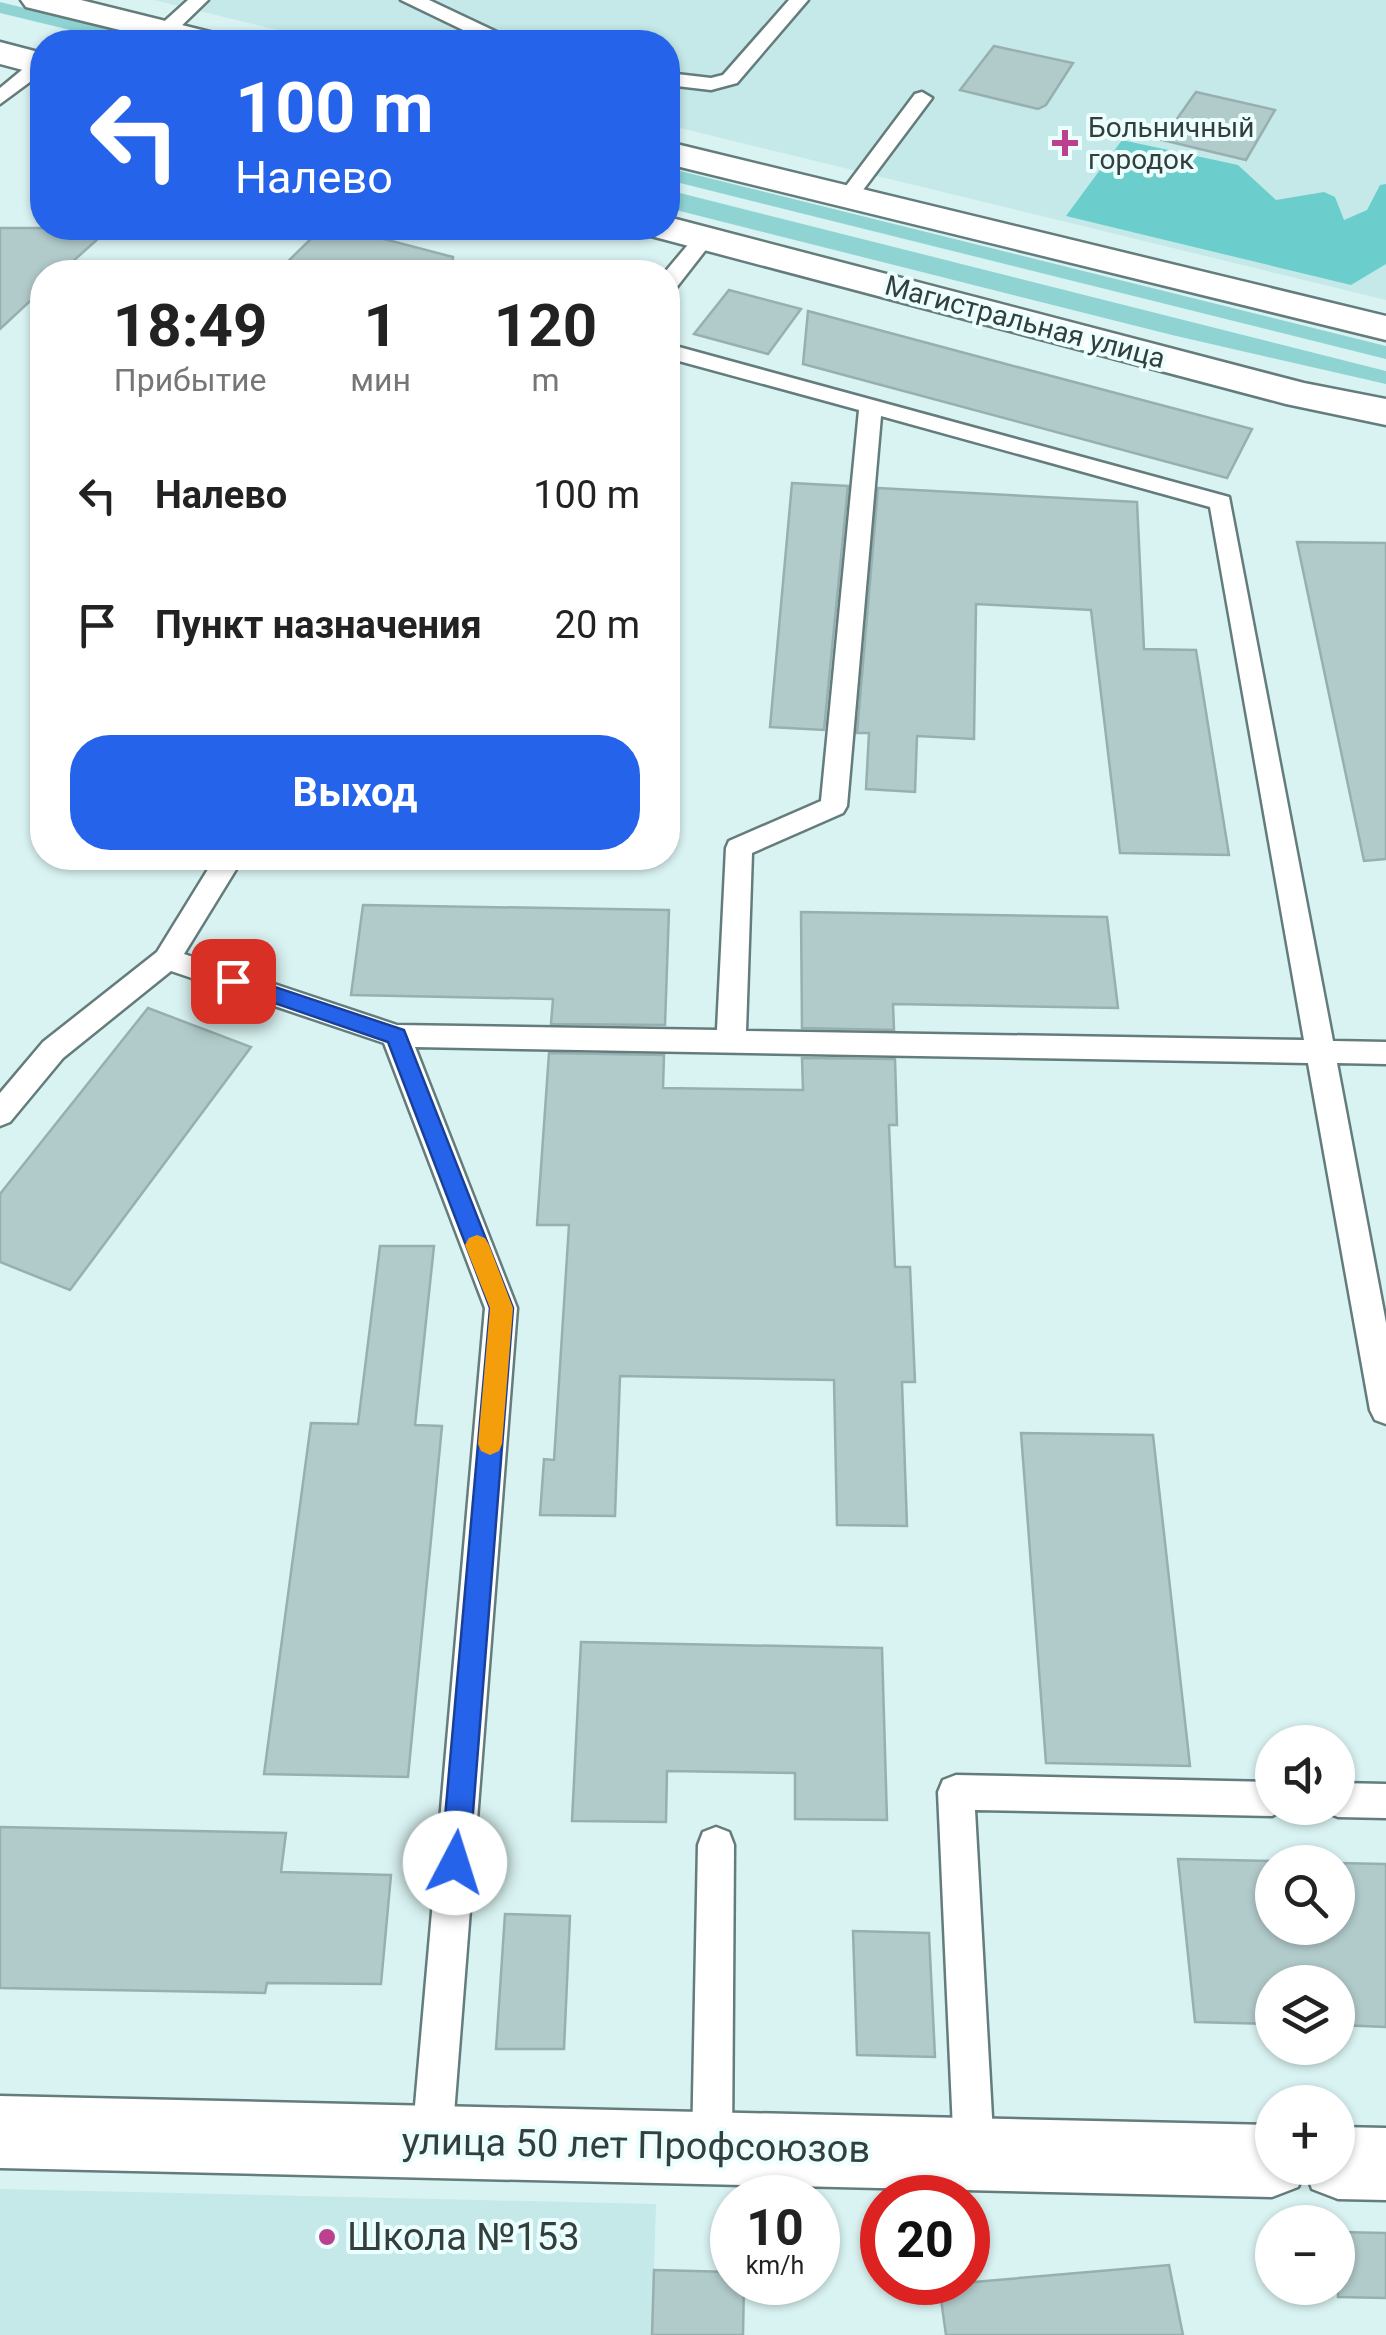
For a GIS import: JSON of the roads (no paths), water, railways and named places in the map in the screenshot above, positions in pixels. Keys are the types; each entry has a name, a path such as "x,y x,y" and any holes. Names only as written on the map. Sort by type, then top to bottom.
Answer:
{"street":[{"path":"38,0 156,30"},
{"path":"0,54 30,61"},
{"path":"680,157 1386,328"},
{"name":"Магистральная улица","path":"680,232 1301,395 1386,412"},
{"name":"улица 50 лет Профсоюзов","path":"0,2132 1255,2161"},
{"path":"1355,2163 1386,2164"}],"lane":[{"path":"166,30 199,0"},
{"path":"410,0 435,6 475,30"},
{"path":"680,80 712,84 730,78 799,0"},
{"path":"0,98 30,74"},
{"path":"847,198 922,98"},
{"path":"680,268 704,238"},
{"path":"680,354 1221,502 1386,1410"},
{"path":"731,1042 738,848 834,806 871,406"},
{"path":"0,1114 53,1050 167,959 221,870"},
{"path":"167,959 396,1036 1386,1053"},
{"path":"396,1036 502,1308 432,2140"},
{"path":"974,2154 956,1792 1255,1799"},
{"path":"1355,1800 1386,1801"},
{"path":"712,2147 716,1845"}],"place":[{"name":"Больничный городок","path":"1065,143"},
{"name":"Школа №153","path":"327,2237"}]}
